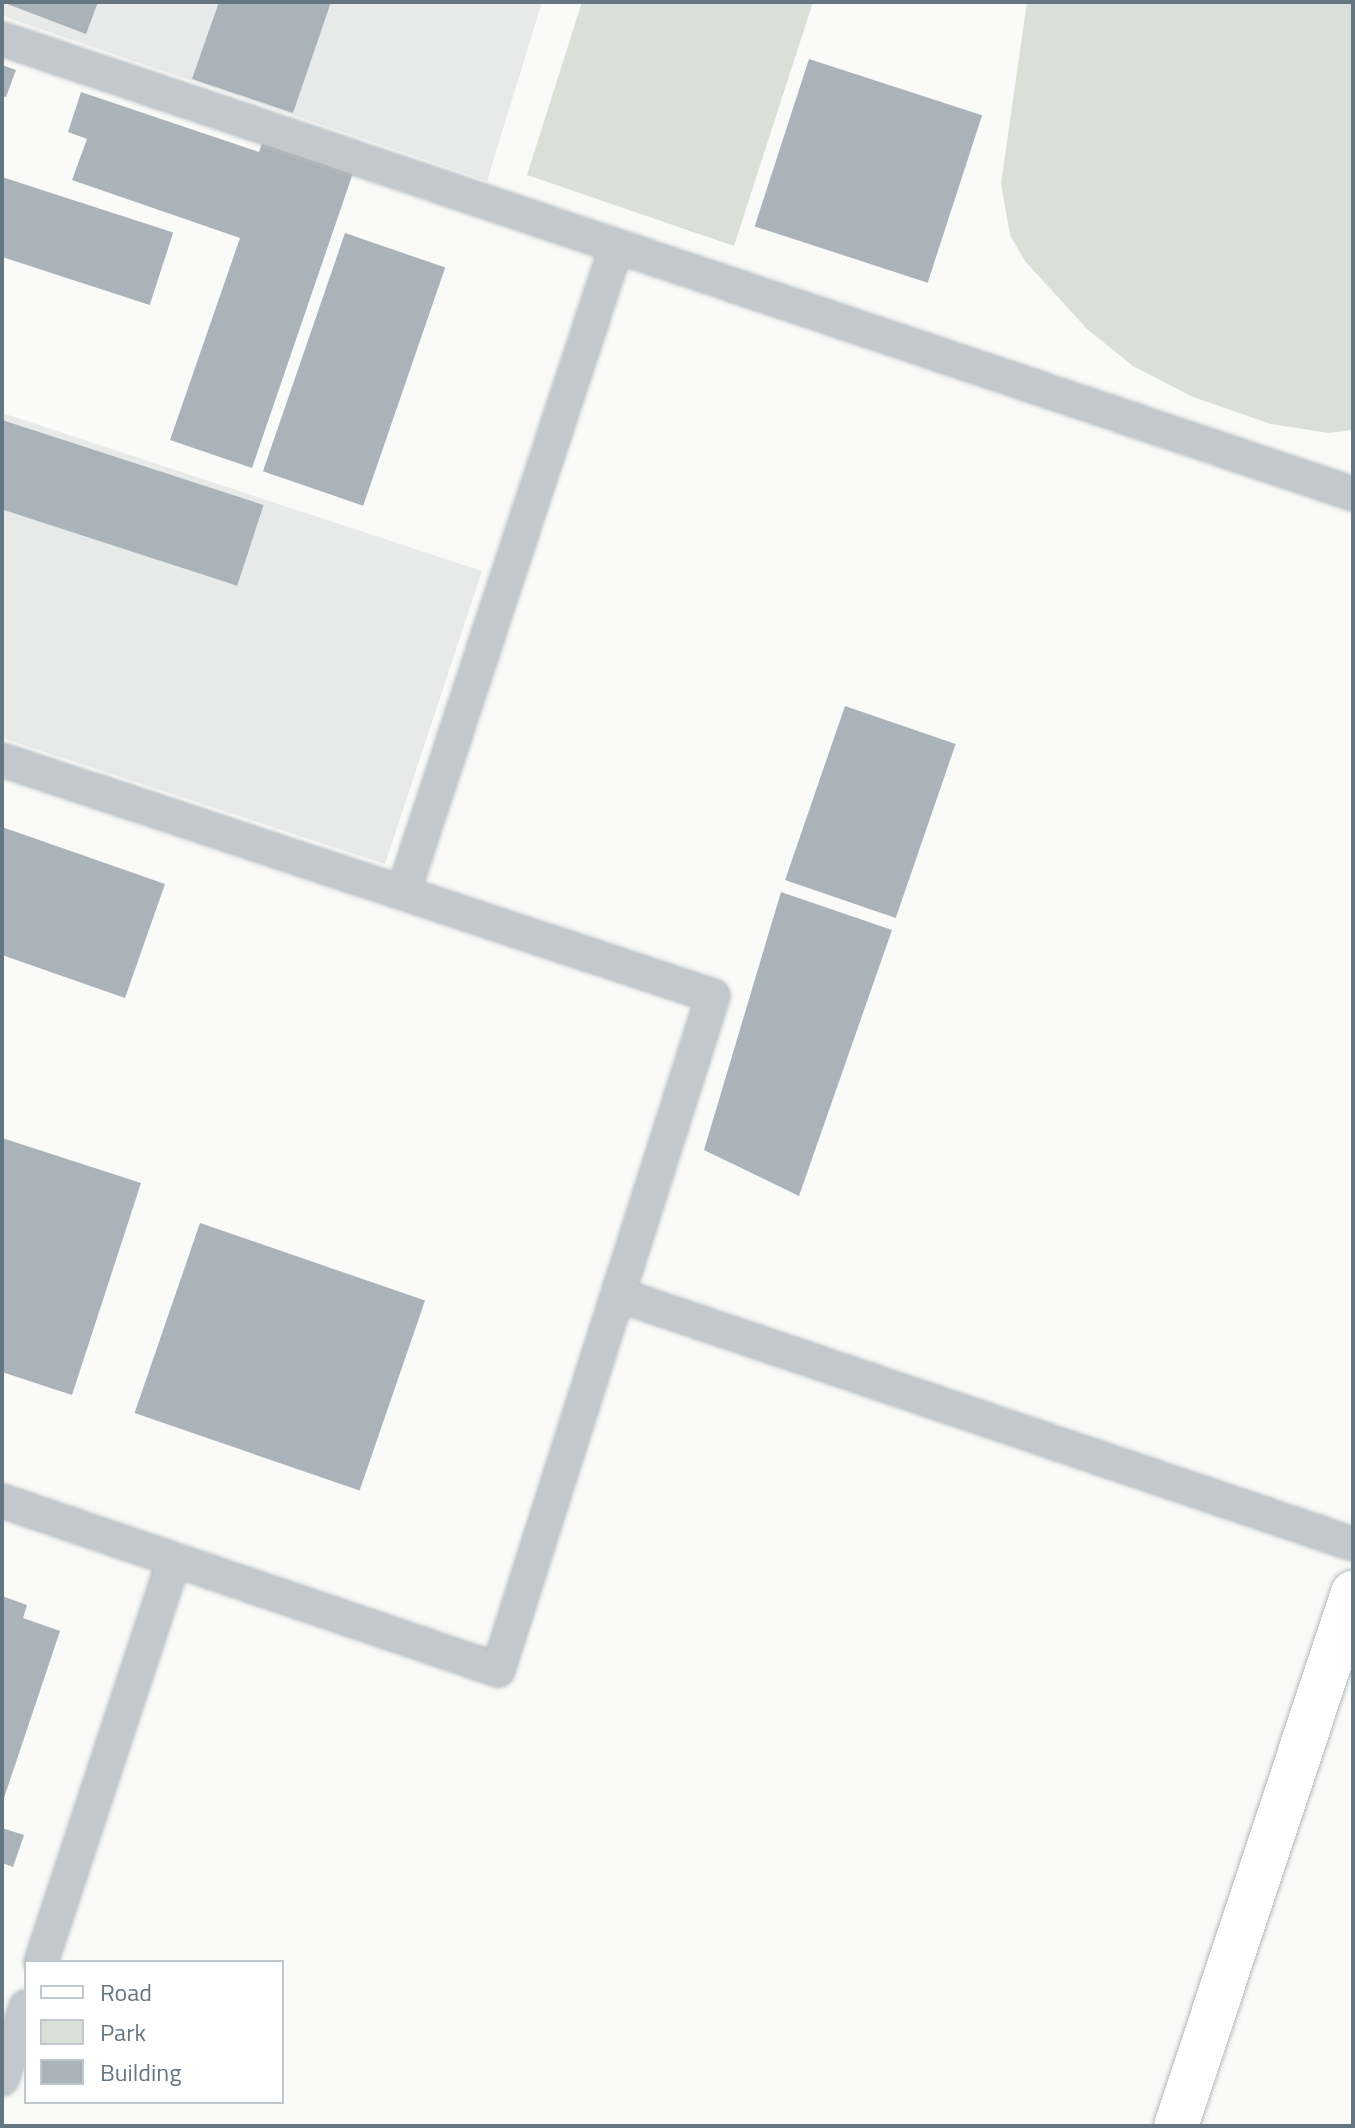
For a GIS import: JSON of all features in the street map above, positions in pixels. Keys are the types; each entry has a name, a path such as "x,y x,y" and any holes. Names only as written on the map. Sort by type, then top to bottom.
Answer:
{"street":[{"path":"2,39 1353,494"},
{"path":"403,893 616,248"},
{"path":"2,760 713,996 498,1670 2,1501"},
{"path":"619,1295 1353,1544"},
{"path":"42,1960 174,1560"},
{"path":"1176,2126 1353,1593"},
{"path":"2,2079 24,2013"}],"shaded area":[{"path":"2,2 542,2 487,181 2,16"},
{"path":"2,413 482,571 385,864 2,738"}],"green space":[{"path":"582,2 813,2 734,246 527,175"},
{"path":"1027,2 1353,2 1353,430 1329,433 1271,424 1193,397 1133,366 1087,329 1025,261 1010,235 1001,184"}],"building":[{"path":"2,2 98,2 86,34"},
{"path":"219,2 331,2 293,113 192,79"},
{"path":"809,59 982,115 928,283 755,226"},
{"path":"2,65 16,70 6,97 2,96"},
{"path":"81,92 259,152 263,141 353,173 252,468 170,440 240,238 72,180 87,139 68,132"},
{"path":"2,177 173,233 150,305 2,257"},
{"path":"345,233 445,268 363,506 263,471"},
{"path":"2,420 264,505 237,586 2,509"},
{"path":"845,706 956,744 896,918 785,880"},
{"path":"2,827 165,884 125,998 2,955"},
{"path":"781,892 892,930 799,1196 704,1150"},
{"path":"2,1138 141,1183 72,1395 2,1372"},
{"path":"200,1223 425,1300 360,1491 135,1413"},
{"path":"2,1596 27,1605 23,1618 60,1631 3,1801"},
{"path":"2,1828 24,1835 13,1867 2,1863"}]}
